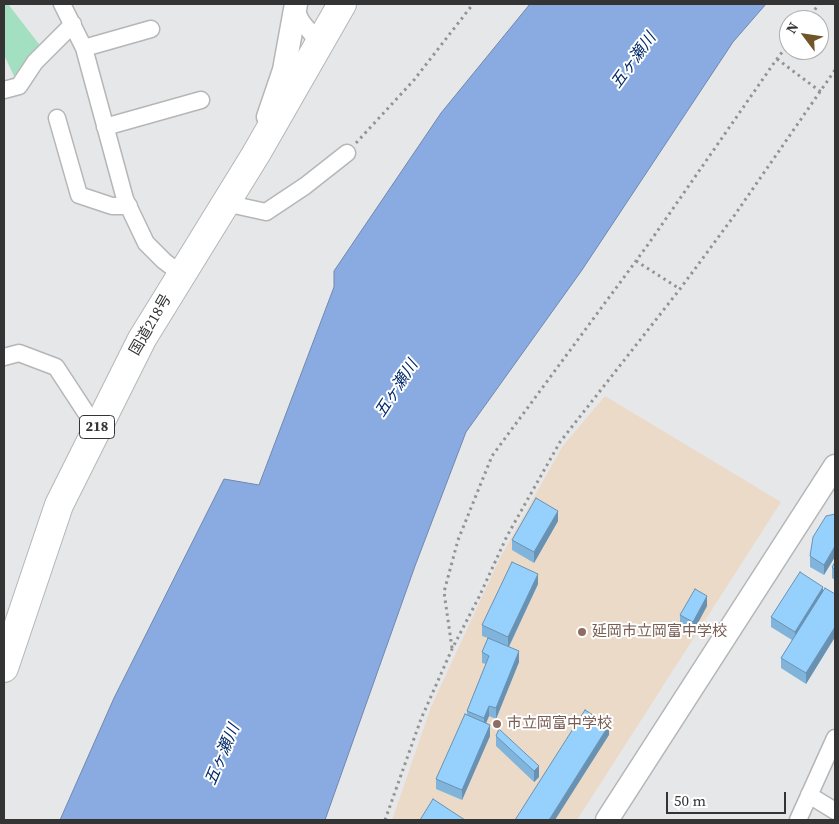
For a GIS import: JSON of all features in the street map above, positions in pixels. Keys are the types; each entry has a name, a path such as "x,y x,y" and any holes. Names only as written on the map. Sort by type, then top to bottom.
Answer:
{"highway":[{"name":"国道218号","path":"4,668 59,505 96,428 142,338 256,154 342,4"}],"street":[{"path":"62,4 84,48 125,198 146,243 164,261 181,274"},
{"path":"295,6 302,22 319,43"},
{"path":"256,154 284,70 295,6"},
{"path":"4,90 19,86 35,62 73,24"},
{"path":"84,48 151,30"},
{"path":"105,127 201,100"},
{"path":"57,118 79,195 112,206 129,206"},
{"path":"225,203 266,212 305,186 346,153"},
{"path":"4,344 11,355 56,367 96,428"},
{"path":"607,820 831,481"},
{"path":"798,820 835,738"},
{"path":"809,795 835,811"}],"path":[{"path":"346,153 414,80 473,4"},
{"path":"452,649 444,592 458,540 492,456 636,261 779,56"},
{"path":"777,58 820,92"},
{"path":"385,820 421,718 452,649 507,536 560,442 680,289 734,216 835,70"},
{"path":"636,261 680,289"}],"shaded area":[{"name":"延岡市立岡富中学校","path":"605,396 781,502 577,820 392,820 431,707 500,558 562,447"}],"green space":[{"path":"4,4 8,4 42,48 14,76 4,55"}],"water":[{"name":"五ヶ瀬川","path":"530,4 766,4 733,42 582,270 466,432 415,566 325,820 60,820 114,698 224,479 259,485 334,287 334,271 441,113"}],"building":[{"path":"536,498 558,511 534,552 512,540"},
{"path":"835,514 835,546 824,565 810,556 813,537 826,516"},
{"path":"512,562 538,574 508,637 482,625"},
{"path":"800,572 823,587 795,632 771,617"},
{"path":"825,588 835,594 835,627 806,673 781,658"},
{"path":"695,589 707,596 693,622 680,615"},
{"path":"488,638 519,651 496,708 489,706 484,718 467,711 489,656 482,652"},
{"path":"585,710 609,725 549,820 515,820"},
{"path":"465,714 490,725 462,790 436,779"},
{"path":"499,729 539,766 534,771 496,736"},
{"path":"433,799 465,820 420,820"}],"place":[{"name":"延岡市立岡富中学校","path":"582,632"},
{"name":"市立岡富中学校","path":"497,724"}]}
